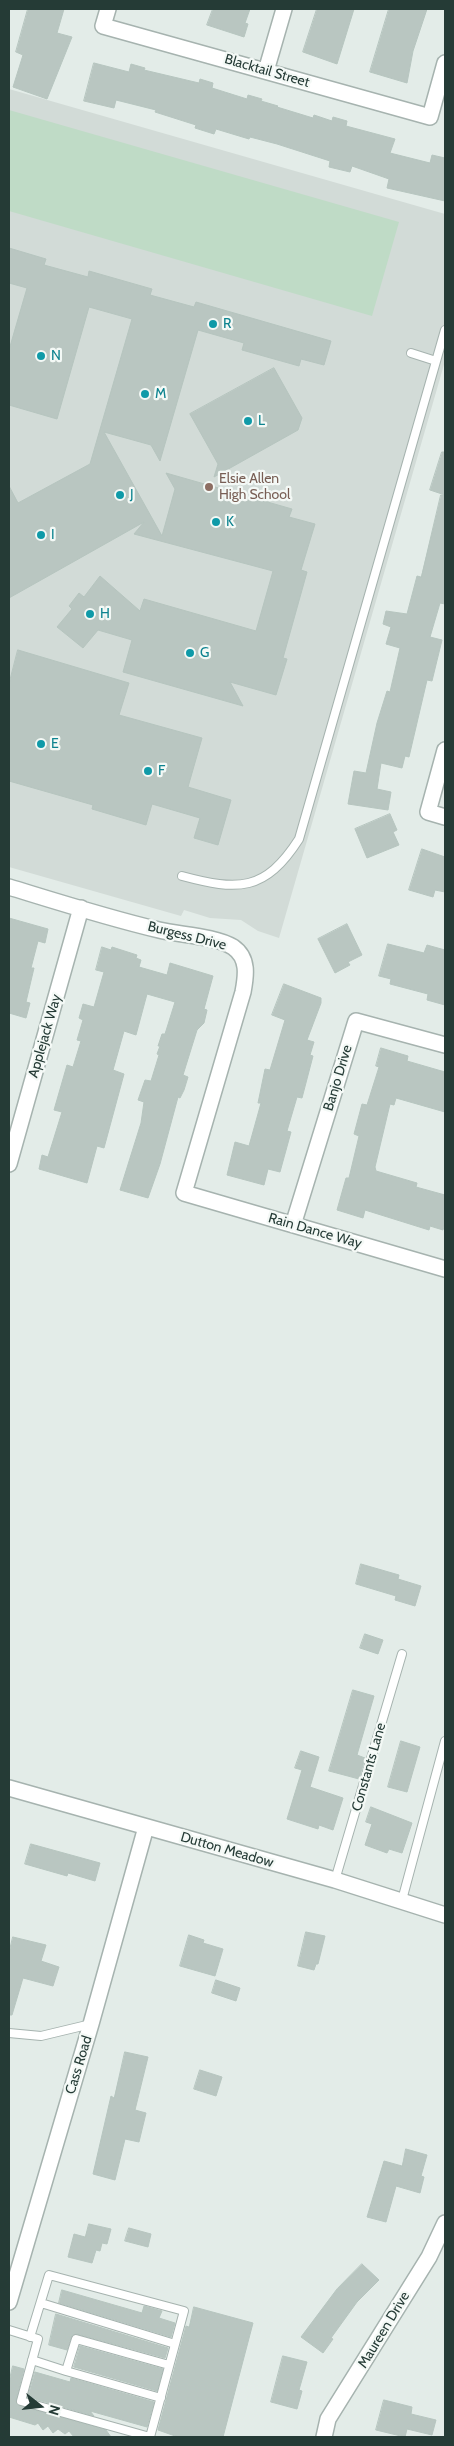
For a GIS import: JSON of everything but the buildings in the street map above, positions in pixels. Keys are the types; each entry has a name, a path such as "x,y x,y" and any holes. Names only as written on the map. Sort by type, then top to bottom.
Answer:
{"street":[{"name":"Blacktail Street","path":"108,9 103,26 430,117 445,63"},
{"path":"266,71 284,9"},
{"path":"445,750 428,812 445,817"},
{"name":"Burgess Drive","path":"9,887 158,930 222,943 233,948 243,958 247,974 243,992 184,1193"},
{"name":"Applejack Way","path":"9,1164 82,908"},
{"name":"Banjo Drive","path":"293,1224 356,1021 445,1045"},
{"name":"Rain Dance Way","path":"184,1193 445,1269"},
{"name":"Dutton Meadow","path":"9,1788 335,1880 445,1915"},
{"name":"Cass Road","path":"9,2302 91,2024 146,1827"},
{"name":"Maureen Drive","path":"324,2437 328,2419 429,2257 445,2223"}],"lane":[{"path":"182,876 207,882 240,886 256,881 272,872 287,857 299,839 445,330"},
{"path":"411,353 436,360"},
{"path":"321,733 329,735"},
{"name":"Constants Lane","path":"335,1880 402,1654"},
{"path":"402,1900 445,1741"},
{"path":"9,2033 41,2036 91,2024"},
{"path":"9,2330 38,2339 21,2401 150,2437 184,2311 50,2275 30,2336"},
{"path":"41,2303 175,2344"},
{"path":"66,2372 76,2339 169,2365"},
{"path":"32,2360 66,2372 160,2398"}],"shaded area":[{"name":"Elsie Allen High School","path":"9,89 445,214 445,361 279,938 258,931 241,920 210,918 184,910 181,916 9,867"}],"green space":[{"path":"9,110 399,222 372,316 9,211"}],"place":[{"name":"R","path":"213,324"},
{"name":"N","path":"41,356"},
{"name":"M","path":"145,394"},
{"name":"L","path":"248,421"},
{"name":"Elsie Allen High School","path":"209,487"},
{"name":"J","path":"120,495"},
{"name":"K","path":"216,522"},
{"name":"I","path":"41,535"},
{"name":"H","path":"90,614"},
{"name":"G","path":"190,653"},
{"name":"E","path":"41,744"},
{"name":"F","path":"148,771"}]}
